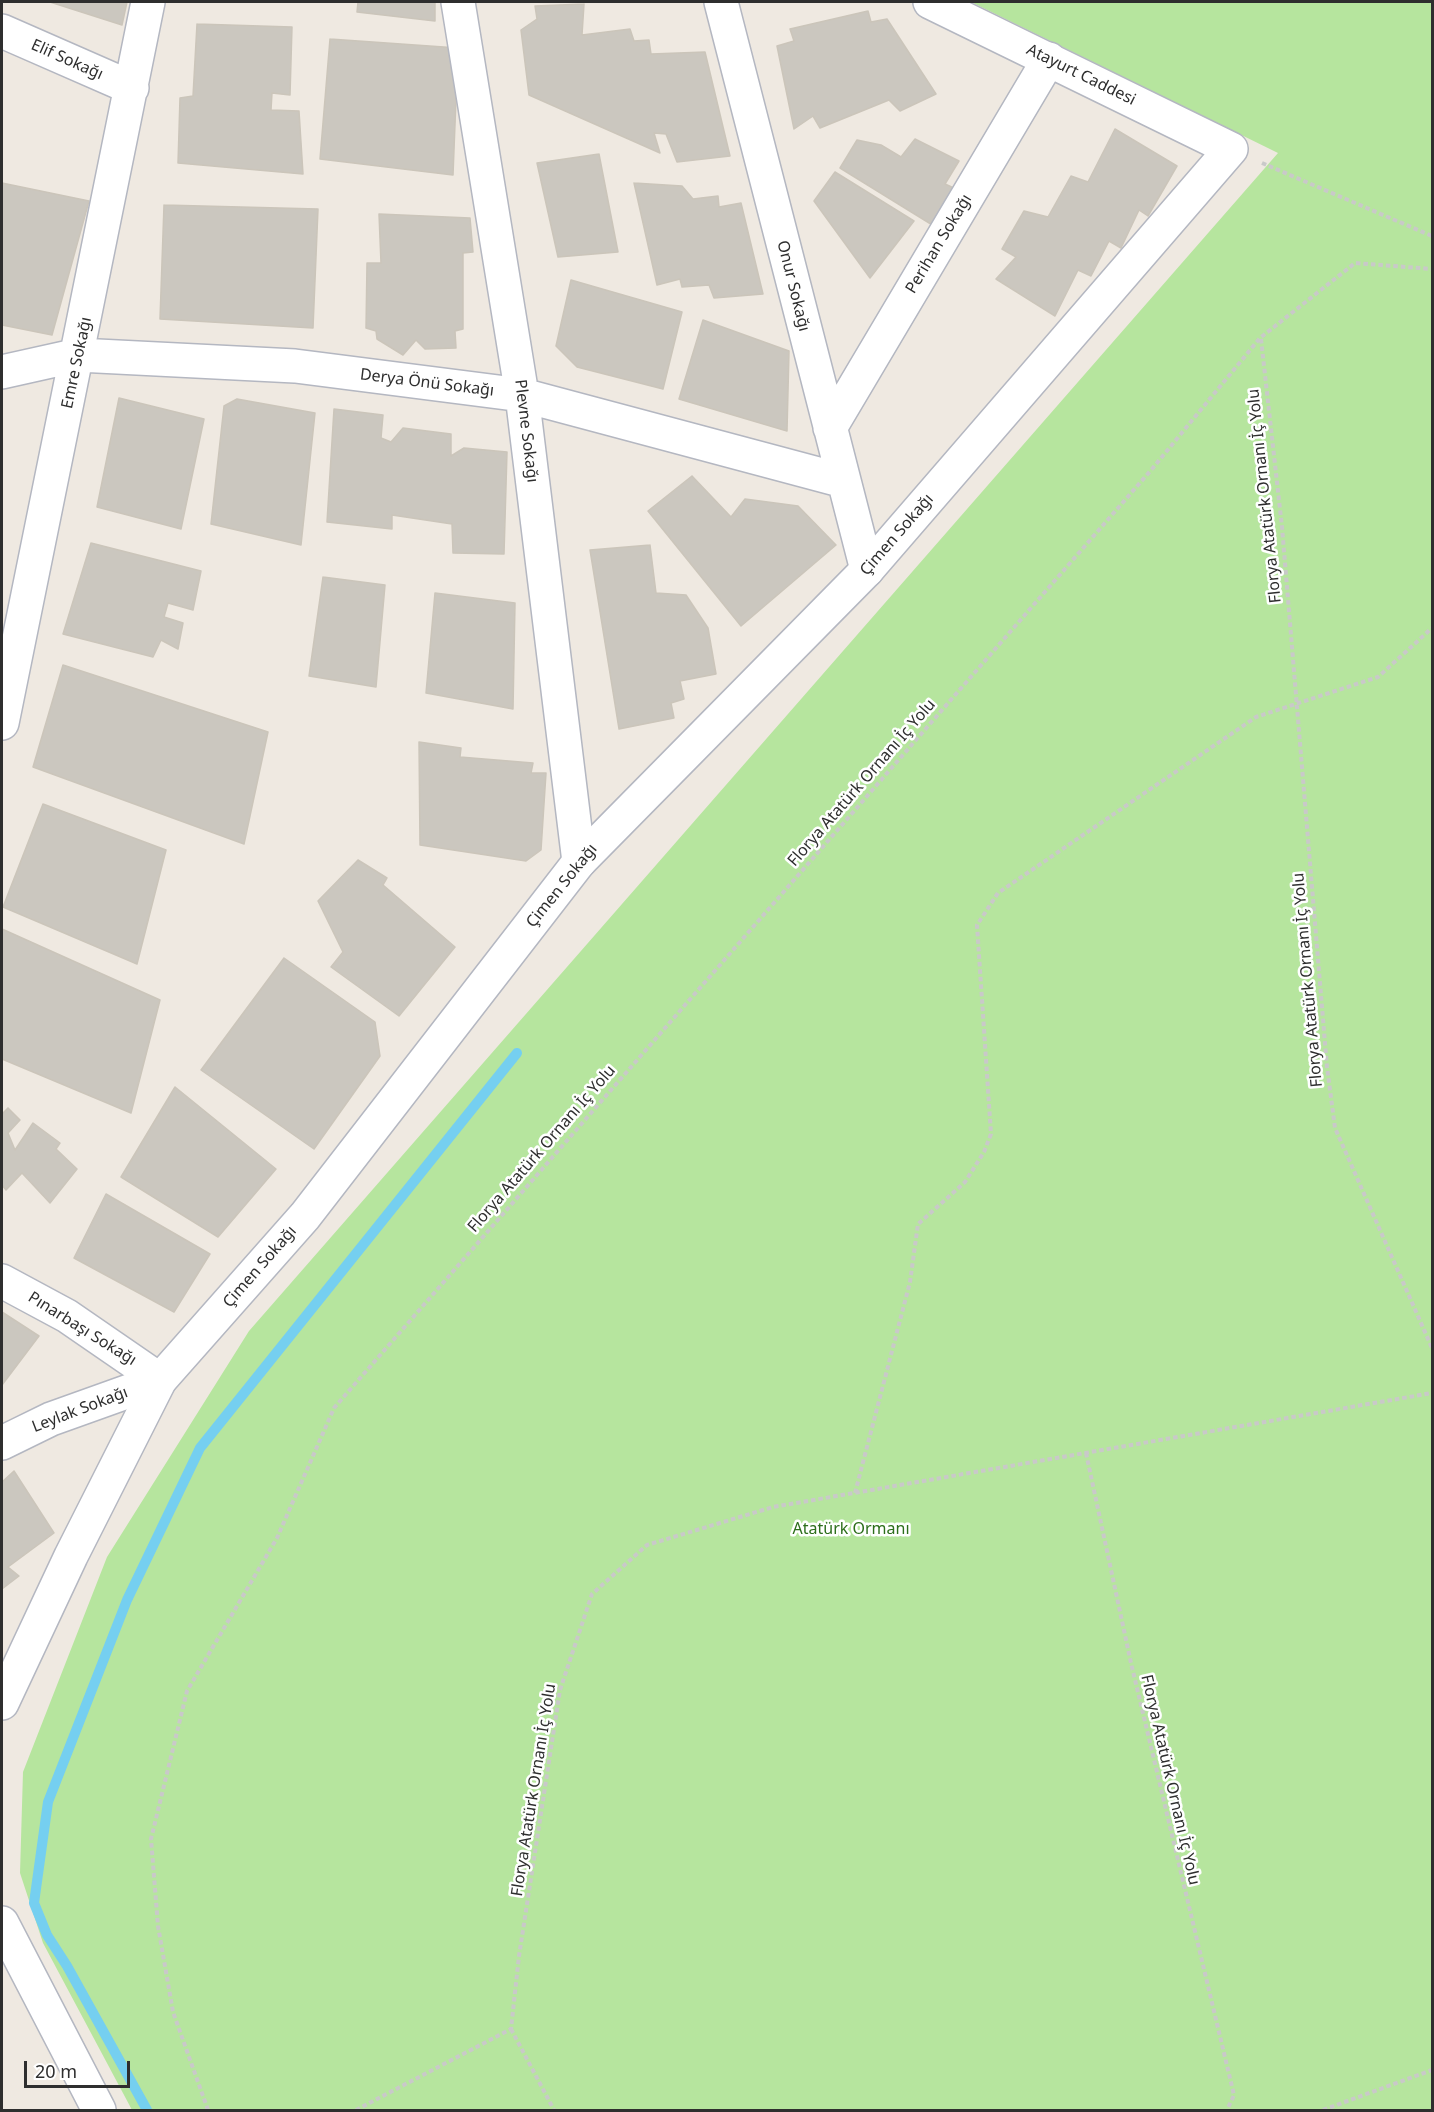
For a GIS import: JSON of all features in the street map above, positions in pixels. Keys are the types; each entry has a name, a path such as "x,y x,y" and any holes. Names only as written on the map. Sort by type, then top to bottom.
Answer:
{"street":[{"name":"Emre Sokağı","path":"2,723 148,2"},
{"name":"Plevne Sokağı","path":"458,2 522,395 579,862"},
{"name":"Onur Sokağı","path":"721,2 867,570"},
{"name":"Atayurt Caddesi","path":"930,2 1232,150"},
{"name":"Elif Sokağı","path":"2,31 132,88"},
{"name":"Perihan Sokağı","path":"830,428 1049,59"},
{"name":"Çimen Sokağı","path":"2,1702 71,1556 160,1380 305,1216 579,862 867,570 1232,150"},
{"name":"Derya Önü Sokağı","path":"2,372 78,355 295,366 522,395 844,481"},
{"name":"Pınarbaşı Sokağı","path":"2,1281 67,1316 160,1380"},
{"name":"Leylak Sokağı","path":"2,1443 51,1419 160,1380"},
{"path":"2,1923 99,2110"}],"path":[{"path":"1232,150 1432,236"},
{"name":"Florya Atatürk Ornanı İç Yolu","path":"208,2110 173,2012 158,1926 151,1839 187,1691 276,1538 334,1408 1144,478 1260,338 1355,263 1432,269"},
{"name":"Florya Atatürk Ornanı İç Yolu","path":"1260,338 1282,527 1326,1055 1335,1128 1432,1348"},
{"path":"855,1492 910,1282 918,1224 965,1182 984,1152 991,1134 977,925 998,893 1256,717 1378,677 1432,628"},
{"name":"Florya Atatürk Ornanı İç Yolu","path":"511,2029 519,1956 560,1690 592,1594 647,1545 773,1507 1432,1393"},
{"name":"Florya Atatürk Ornanı İç Yolu","path":"1086,1453 1131,1663 1234,2095 1227,2110"},
{"path":"356,2110 511,2029 554,2110"},
{"path":"1323,2110 1432,2070"}],"green space":[{"name":"Atatürk Ormanı","path":"971,2 1432,2 1432,2110 132,2110 43,1943 20,1873 23,1772 107,1557 249,1331 1278,153"}],"building":[{"path":"50,2 127,2 122,25"},
{"path":"358,2 435,2 435,21 357,12"},
{"path":"584,4 582,35 630,29 634,41 649,40 651,54 705,52 730,156 677,162 666,134 654,133 660,153 529,95 521,30 537,19 535,6"},
{"path":"868,11 871,22 887,19 936,94 900,111 889,100 820,128 813,116 794,129 777,46 794,41 790,29"},
{"path":"197,24 292,27 290,95 272,93 271,110 299,111 303,174 178,163 180,98 193,96"},
{"path":"330,39 458,48 453,175 320,159"},
{"path":"1115,129 1177,166 1148,216 1139,210 1121,248 1109,241 1091,276 1078,270 1055,316 996,279 1016,257 1002,249 1024,211 1048,217 1071,176 1088,182"},
{"path":"915,139 959,161 945,184 956,189 934,226 840,168 857,140 881,145 901,157"},
{"path":"599,154 618,252 558,257 537,163"},
{"path":"835,172 914,221 870,278 814,201"},
{"path":"2,183 89,201 52,335 2,325"},
{"path":"634,183 682,186 693,199 718,196 719,207 741,203 763,294 714,298 709,285 682,287 680,279 657,285"},
{"path":"164,205 318,209 313,328 160,319"},
{"path":"379,214 470,218 473,252 463,253 463,329 455,331 456,348 425,349 416,340 403,355 377,339 376,331 366,328 367,263 381,263"},
{"path":"571,280 682,312 663,389 577,367 556,346"},
{"path":"703,320 789,351 787,431 679,399"},
{"path":"119,398 204,419 181,529 97,507"},
{"path":"237,399 315,413 301,545 211,524 224,406"},
{"path":"334,409 383,415 381,438 391,442 403,428 451,434 451,456 464,448 507,452 504,554 453,553 452,524 392,515 392,529 327,522"},
{"path":"692,476 731,517 745,499 798,506 836,545 741,626 648,511"},
{"path":"91,543 201,571 193,610 168,603 164,617 183,623 178,649 161,640 153,657 63,634"},
{"path":"650,545 656,593 686,595 708,628 716,674 680,681 684,699 671,703 674,718 619,729 590,550"},
{"path":"323,577 385,585 376,687 309,676"},
{"path":"435,593 515,603 513,709 426,693"},
{"path":"63,665 268,732 244,844 33,767"},
{"path":"419,742 461,748 460,757 533,763 531,773 546,773 541,850 526,861 420,845"},
{"path":"43,804 166,850 137,964 3,907"},
{"path":"358,860 387,878 383,885 455,947 399,1016 331,967 343,952 318,901"},
{"path":"2,929 160,1000 131,1113 2,1059"},
{"path":"284,958 375,1022 380,1056 314,1149 201,1070"},
{"path":"175,1087 276,1169 218,1237 121,1177"},
{"path":"8,1108 20,1120 8,1133 15,1150 33,1123 60,1143 56,1149 77,1169 50,1203 22,1173 6,1190 2,1185 2,1114"},
{"path":"106,1194 210,1254 174,1312 74,1258"},
{"path":"2,1312 39,1336 2,1385"},
{"path":"14,1471 54,1533 8,1567 19,1576 2,1589 2,1482"}],"waterway":[{"path":"147,2110 67,1966 47,1935 34,1903 48,1802 127,1600 200,1448 517,1053"}]}
